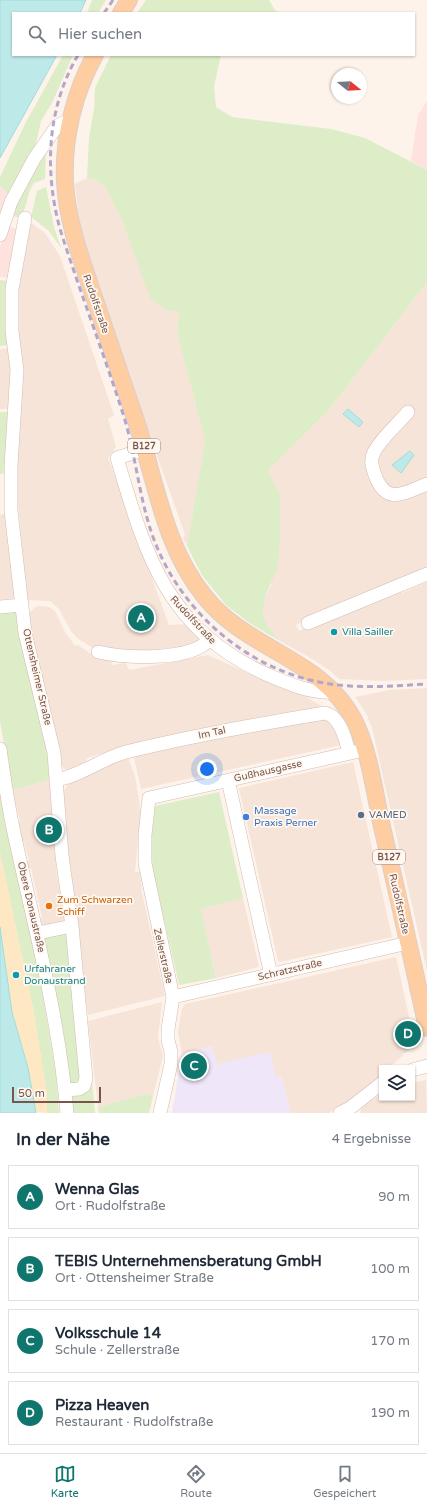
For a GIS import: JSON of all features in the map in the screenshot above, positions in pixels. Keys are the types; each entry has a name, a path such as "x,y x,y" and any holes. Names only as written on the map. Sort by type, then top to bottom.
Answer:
{"main road":[{"path":"122,12 129,0"},
{"name":"B127","path":"70,120 81,84 95,56"},
{"name":"Rudolfstraße","path":"70,120 65,156 66,201 71,228 145,449 171,538 186,571 205,598 238,629 302,666 335,692 355,722 356,751 408,943 427,1028"}],"street":[{"path":"0,235 5,219 19,187 43,145 57,126 70,120"},
{"name":"Ottensheimer Straße","path":"5,219 25,222 14,272 11,313 17,370 11,466 11,511 22,605 31,659 48,725 56,780 62,856 72,926 86,1078 84,1086 65,1090"},
{"path":"408,412 375,451 371,460 372,467 378,484 382,490 388,493 401,494 427,484"},
{"name":"Rudolfstraße","path":"145,449 117,458 136,522 150,560 170,595 210,639 236,659 277,679 310,690 335,692"},
{"path":"308,623 427,574"},
{"path":"0,607 22,605"},
{"path":"98,652 142,657 163,656 197,650 205,645 210,639"},
{"name":"Im Tal","path":"56,780 65,778 87,767 125,752 238,727 325,713 329,714 338,725 346,742 356,751"},
{"name":"Obere Donaustraße","path":"0,749 14,832 38,933 65,1090 67,1113"},
{"name":"Gußhausgasse","path":"149,798 356,751"},
{"path":"228,780 271,975"},
{"name":"Zellerstraße","path":"149,798 145,835 145,863 172,997 168,1029 168,1040 171,1052 170,1064 160,1113"},
{"path":"38,933 72,926"},
{"name":"Schratzstraße","path":"172,997 408,943"},
{"path":"415,1069 427,1066"},
{"path":"340,1113 362,1099 379,1085"}],"shaded area":[{"path":"427,101 427,170 411,161 418,115"},
{"path":"87,178 98,181 106,188 124,225 133,249 179,310 177,334 205,440 187,546 183,538 185,535 183,529 121,354 80,227 75,184"},
{"path":"0,185 8,194 0,213"},
{"path":"30,222 45,233 60,256 114,415 108,419 116,447 108,458 169,625 189,624 197,632 201,640 196,646 152,652 96,650 77,638 71,631 59,609 50,601 27,600 16,483 16,288"},
{"path":"6,226 18,229 8,278 0,277 0,247"},
{"path":"427,282 427,479 405,487 391,489 383,483 377,461 381,452 415,412 407,405 370,449 376,491 427,488 427,570 296,625 299,631 309,625 401,591 402,593 427,582 427,679 383,681 339,679 314,660 280,641 267,625 263,614 265,597 271,586 280,495 268,470 328,411"},
{"path":"10,348 12,359 11,409 0,409 0,349"},
{"path":"8,513 16,598 0,600 0,515"},
{"path":"35,607 49,607 55,611 65,632 75,646 78,645 99,659 111,659 112,665 126,663 129,670 208,655 283,689 305,696 328,710 266,720 265,716 140,742 87,758 86,762 66,770 61,765 31,642 29,614"},
{"path":"427,688 427,971 372,728 366,713 355,697 389,690"},
{"path":"327,715 328,722 332,721 341,745 141,789 133,753"},
{"path":"127,755 135,776 141,813 135,872 140,872 142,893 165,996 88,1015 72,897 62,794 73,779"},
{"path":"353,762 392,937 280,962 278,961 239,788"},
{"path":"52,779 50,783 57,876 68,921 44,925 39,922 42,918 31,868 28,869 26,864 29,860 24,842 20,839 17,825 20,821 16,804 12,801 12,787 17,789"},
{"path":"243,898 259,967 216,978 201,909"},
{"path":"396,957 415,1044 392,1065 379,1065 379,1077 349,1104 329,1113 291,1113 281,1077 276,1078 216,1064 212,1046 182,1054 178,1032 182,1008 185,1004"},
{"path":"162,1002 158,1038 163,1056 153,1096 146,1094 98,1107 88,1021"},
{"path":"212,1046 217,1064 270,1052 276,1078 281,1077 291,1113 172,1113 182,1054"},
{"path":"426,1080 427,1113 360,1113 362,1106 379,1096 379,1101 415,1101 415,1082"}],"green space":[{"path":"92,0 106,0 99,12 87,12"},
{"path":"146,0 269,0 274,9 278,12 138,12"},
{"path":"62,56 73,56 53,101 41,121 35,147 8,194 0,185 0,177 25,124"},
{"path":"111,56 221,56 214,86 216,107 232,117 331,129 365,138 427,170 427,282 328,411 268,470 280,495 280,531 278,567 265,597 263,614 267,625 280,641 251,624 226,605 202,575 187,546 205,440 177,334 179,311 167,311 150,298 124,225 106,188 98,181 87,178 89,138 94,109 95,88"},
{"path":"46,149 45,179 34,183 31,187 22,213 19,217 15,217 11,210"},
{"path":"46,187 54,227 61,248 49,231 31,217 37,191"},
{"path":"0,280 8,281 10,345 0,346"},
{"path":"0,412 11,412 7,473 0,474"},
{"path":"16,611 42,719 52,779 17,789 12,787 0,722 0,612"},
{"path":"0,787 36,955 56,1074 59,1113 47,1113 47,1094 33,1008 0,853"},
{"path":"219,792 243,898 201,909 216,978 179,985 153,871 151,842 155,806"},
{"path":"68,921 78,938 95,1113 63,1113 41,925"},
{"path":"146,1094 153,1096 149,1113 99,1113 98,1107"}],"sand":[{"name":"Urfahraner Donaustrand","path":"0,853 33,1008 47,1094 47,1113 35,1112 28,1068 12,1012 0,927"}],"water":[{"path":"0,0 86,0 80,12 12,12 12,56 56,56 0,158"},
{"path":"348,409 363,422 359,427 343,414"},
{"path":"410,451 414,455 401,473 392,465"},
{"path":"0,927 12,1012 28,1068 36,1113 0,1113"}],"railway":[{"path":"105,12 113,0"},
{"path":"78,56 60,96 54,118 50,162 55,207 60,229 124,417 148,522 165,564 180,589 198,612 219,632 243,650 268,665 295,676 337,685 376,686 427,684"}],"place":[{"name":"Wenna Glas","path":"141,618"},
{"name":"Villa Sailler","path":"334,632"},
{"name":"VAMED","path":"361,815"},
{"name":"Massage Praxis Perner","path":"246,817"},
{"name":"TEBIS Unternehmensberatung GmbH","path":"49,830"},
{"name":"Zum Schwarzen Schiff","path":"49,906"},
{"name":"Urfahraner Donaustrand","path":"16,975"},
{"name":"Pizza Heaven","path":"408,1034"},
{"name":"Volksschule 14","path":"194,1066"}]}
